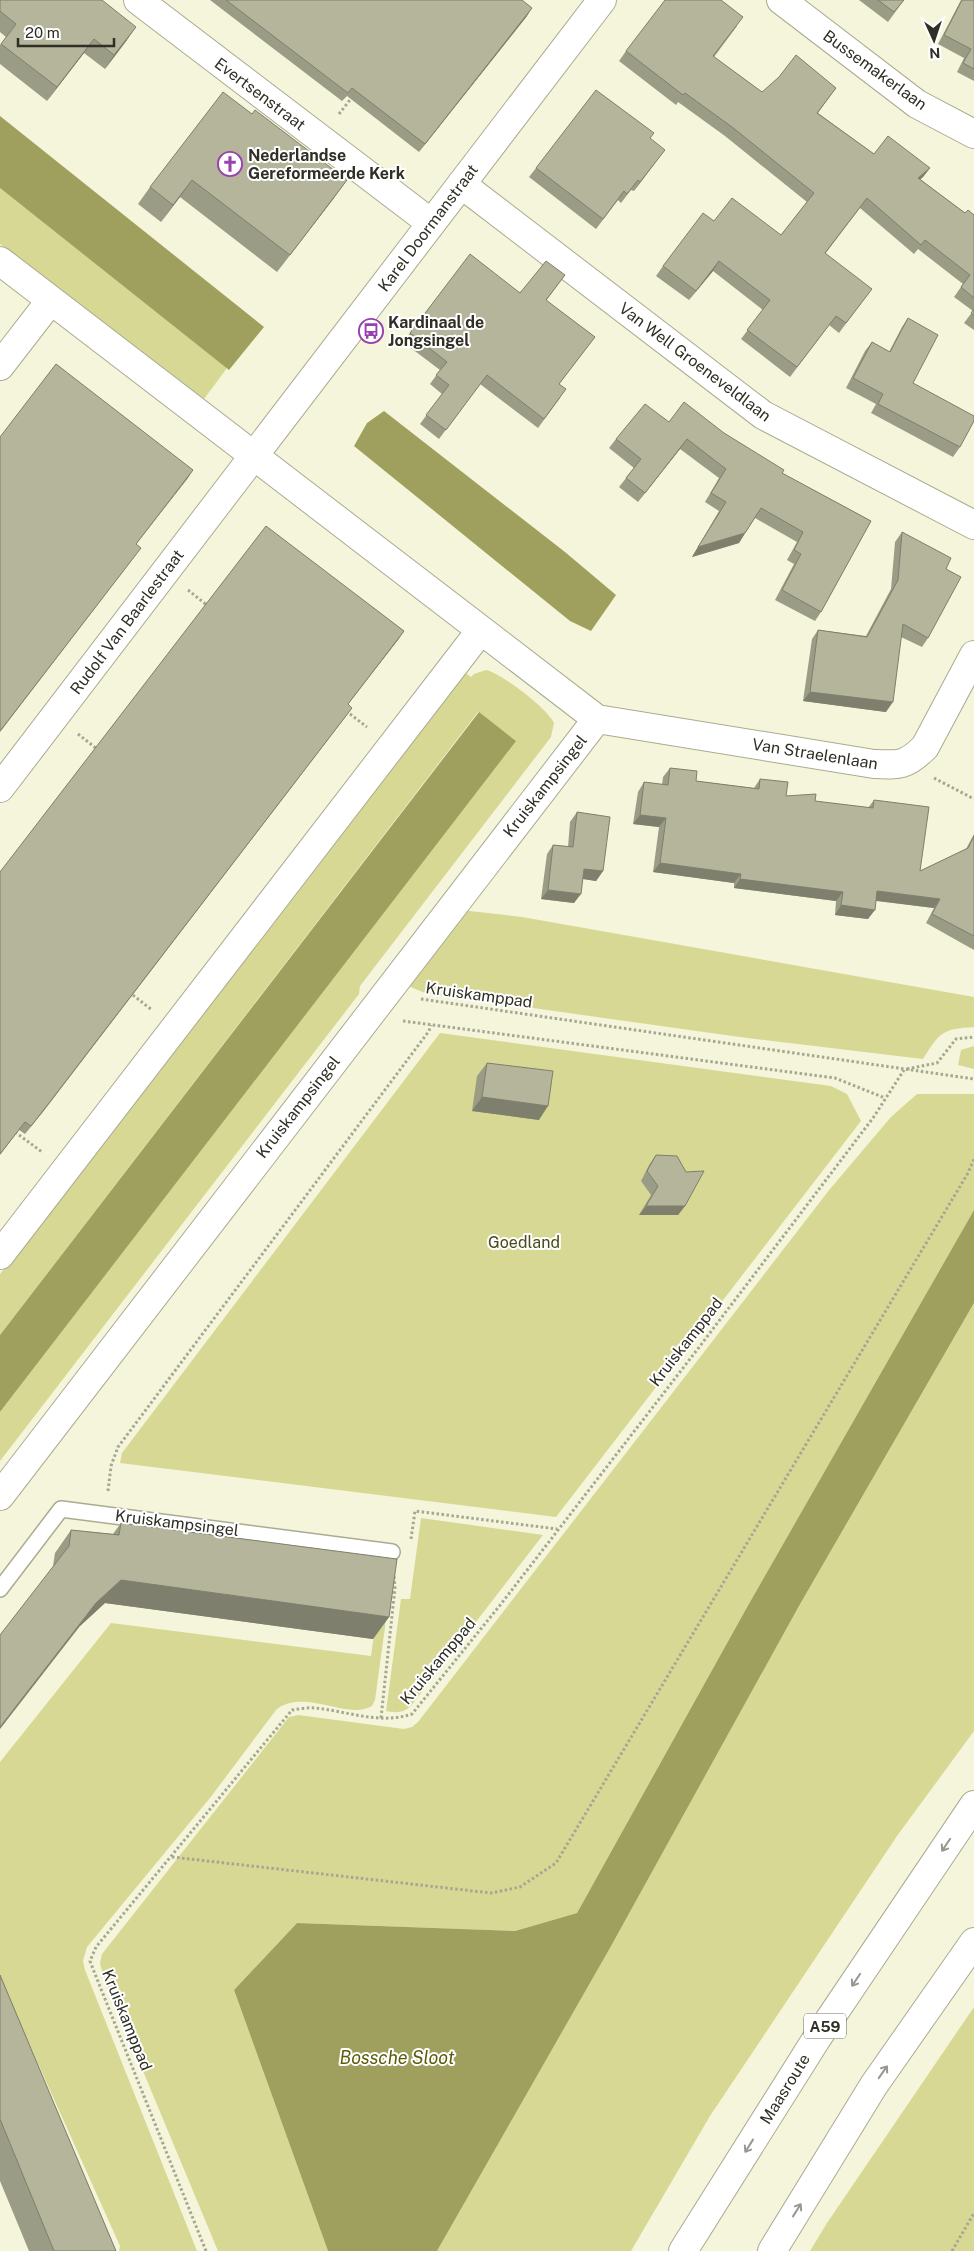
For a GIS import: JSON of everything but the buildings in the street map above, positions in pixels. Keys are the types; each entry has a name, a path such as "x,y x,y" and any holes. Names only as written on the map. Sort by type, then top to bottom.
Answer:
{"main road":[{"name":"Evertsenstraat","path":"138,0 431,224"},
{"name":"Bussemakerlaan","path":"781,0 917,104 974,134"},
{"name":"Karel Doormanstraat","path":"254,456 461,184 591,4"},
{"name":"Van Well Groeneveldlaan","path":"461,184 763,416 974,525"},
{"path":"0,261 597,719"},
{"path":"0,366 51,300"},
{"name":"Rudolf Van Baarlestraat","path":"0,788 254,456"},
{"path":"0,1255 481,630"},
{"path":"914,759 925,747 974,655"},
{"name":"Van Straelenlaan","path":"597,719 874,764 901,765 914,759"},
{"name":"Kruiskampsingel","path":"0,1496 391,1000 597,719"},
{"name":"Maasroute","path":"683,2251 817,2038 974,1805"},
{"path":"772,2251 874,2085 974,1942"}],"lane":[{"name":"Kruiskampsingel","path":"0,1589 61,1509 392,1552"}],"path":[{"path":"320,139 354,94"},
{"path":"165,572 210,607"},
{"path":"338,705 392,746"},
{"path":"55,716 100,751"},
{"path":"914,759 928,774 974,799"},
{"path":"122,986 174,1027"},
{"path":"391,1000 402,1021 834,1078 885,1098"},
{"name":"Kruiskamppad","path":"391,1000 974,1079"},
{"path":"104,1514 111,1466 118,1447 429,1031 431,1025"},
{"path":"904,1070 937,1063 956,1039 974,1037"},
{"name":"Kruiskamppad","path":"206,2251 90,1961 96,1947 292,1710 313,1708 381,1718 401,1718 412,1714 501,1604 873,1118 904,1070"},
{"path":"14,1131 65,1169"},
{"path":"172,1857 491,1893 520,1888 556,1863 968,1173 974,1159"},
{"path":"381,1718 395,1588 392,1552 409,1554 414,1511 558,1529"},
{"path":"952,2251 974,2213"}],"green space":[{"path":"0,188 227,368 204,399 0,244"},
{"path":"486,670 513,684 543,709 554,723 551,737 360,986 359,994 0,1461 0,1412 515,740 478,712 0,1335 0,1274 463,671 471,677"},
{"path":"461,910 522,917 974,997 974,1027 955,1029 943,1034 923,1059 747,1038 425,993 406,985"},
{"name":"Goedland","path":"440,1033 831,1086 847,1094 861,1121 556,1517 120,1463 122,1453"},
{"path":"974,1046 974,1069 958,1065 961,1050"},
{"path":"917,1094 974,1094 974,1210 746,1609 577,1913 515,1931 297,1923 234,1990 328,2251 218,2251 103,1975 100,1963 102,1954 289,1717 298,1715 404,1729 412,1727 418,1722 830,1189 891,1117"},
{"path":"974,1303 974,1731 897,1836 710,2116 631,2251 437,2251 610,1948 799,1606"},
{"path":"421,1518 543,1535 411,1706 402,1711 390,1712 386,1711 401,1599 410,1599"},
{"path":"376,1619 386,1620 375,1700 372,1706 362,1710 351,1710 299,1702 287,1704 276,1710 210,1798 87,1947 83,1961 85,1970 197,2251 119,2251 120,2246 0,1979 0,1762 111,1623 371,1656"},
{"path":"974,2007 974,2251 810,2251 827,2223"}],"water":[{"path":"0,116 264,327 229,370 0,188"},
{"path":"384,411 565,552 616,595 591,631 570,621 354,446 367,423"},
{"path":"479,712 516,741 0,1412 0,1335"},
{"name":"Bossche Sloot","path":"974,1210 974,1303 799,1606 610,1948 437,2251 328,2251 234,1990 297,1923 515,1931 577,1913 746,1609"}],"place":[{"name":"Nederlandse Gereformeerde Kerk","path":"230,164"},
{"name":"Kardinaal de Jongsingel","path":"371,331"}]}
